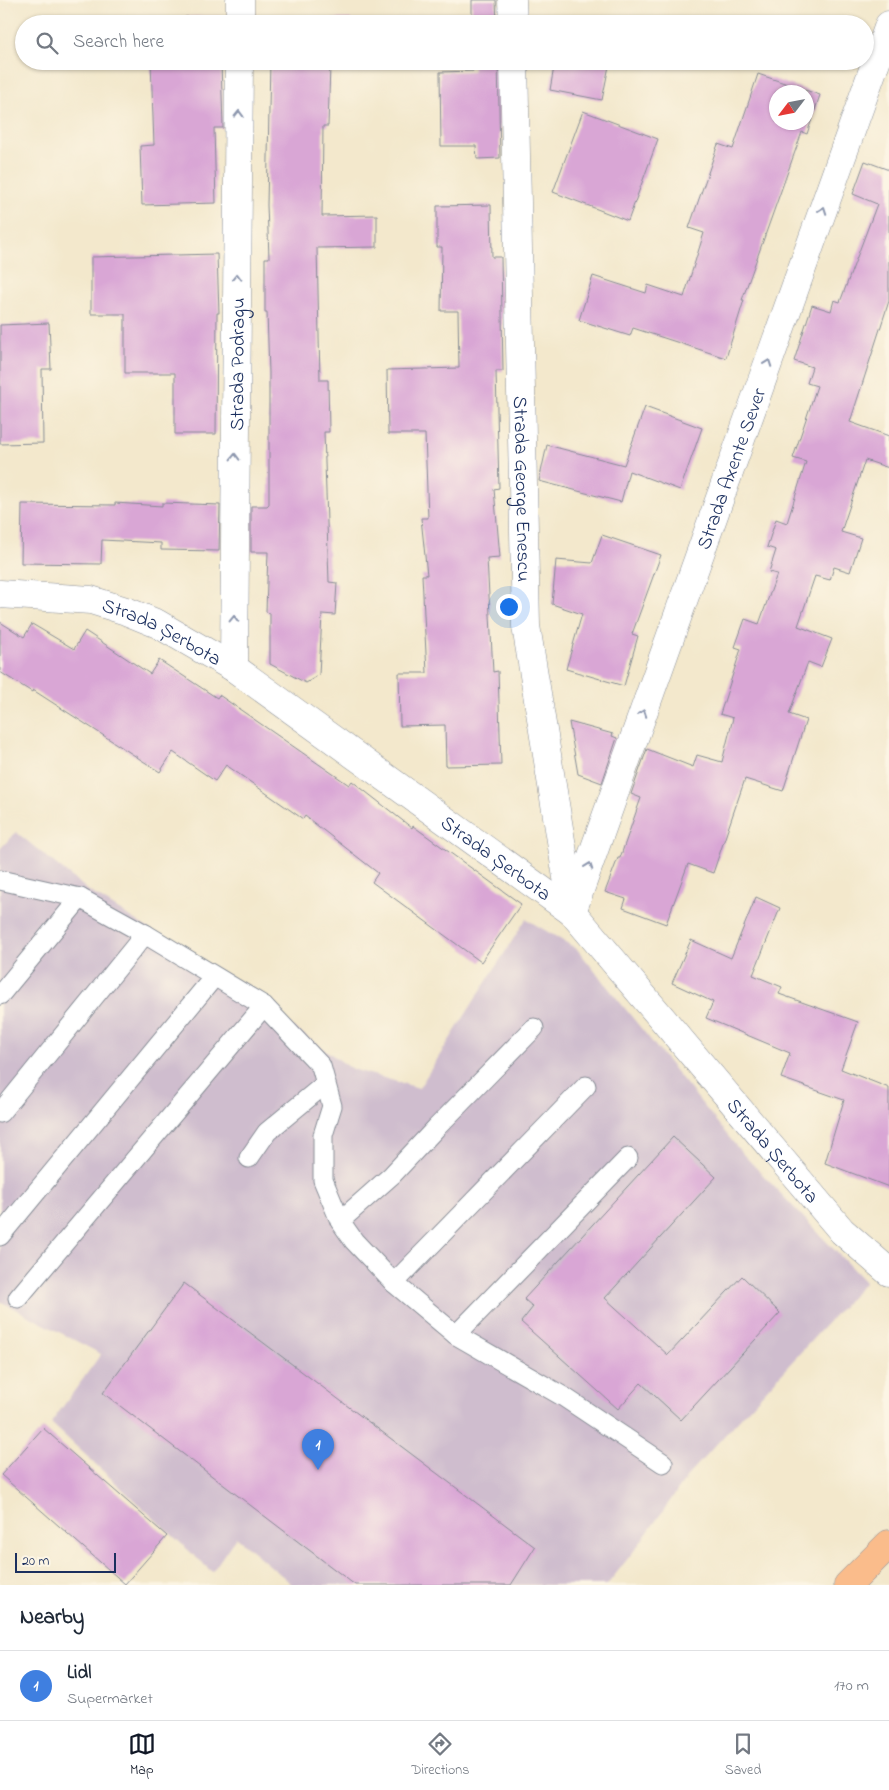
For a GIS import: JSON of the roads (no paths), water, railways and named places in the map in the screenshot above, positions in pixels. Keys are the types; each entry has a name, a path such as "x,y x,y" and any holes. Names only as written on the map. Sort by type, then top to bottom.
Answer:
{"main road":[{"path":"848,1585 889,1544"}],"street":[{"path":"240,0 240,15"},
{"path":"512,0 513,15"},
{"name":"Strada Axente Sever","path":"874,67 889,25"},
{"name":"Strada Podragu","path":"234,668 239,70"},
{"name":"Strada George Enescu","path":"514,70 526,626 572,912"},
{"name":"Strada Axente Sever","path":"572,912 873,70"},
{"name":"Strada Șerbota","path":"0,594 91,600 158,624 234,668 572,912 842,1231 889,1272"}],"lane":[{"path":"0,880 80,898 145,934 264,1006 322,1066 332,1106 323,1135 323,1180 340,1221 354,1241 394,1283 456,1335 564,1398 662,1462"},
{"path":"0,995 80,898"},
{"path":"0,1113 145,934"},
{"path":"0,1236 214,977"},
{"path":"18,1298 264,1006"},
{"path":"340,1221 392,1175 534,1028"},
{"path":"249,1158 267,1132 325,1084"},
{"path":"394,1283 586,1086"},
{"path":"456,1335 628,1158"}],"place":[{"name":"Lidl","path":"318,1470"}]}
